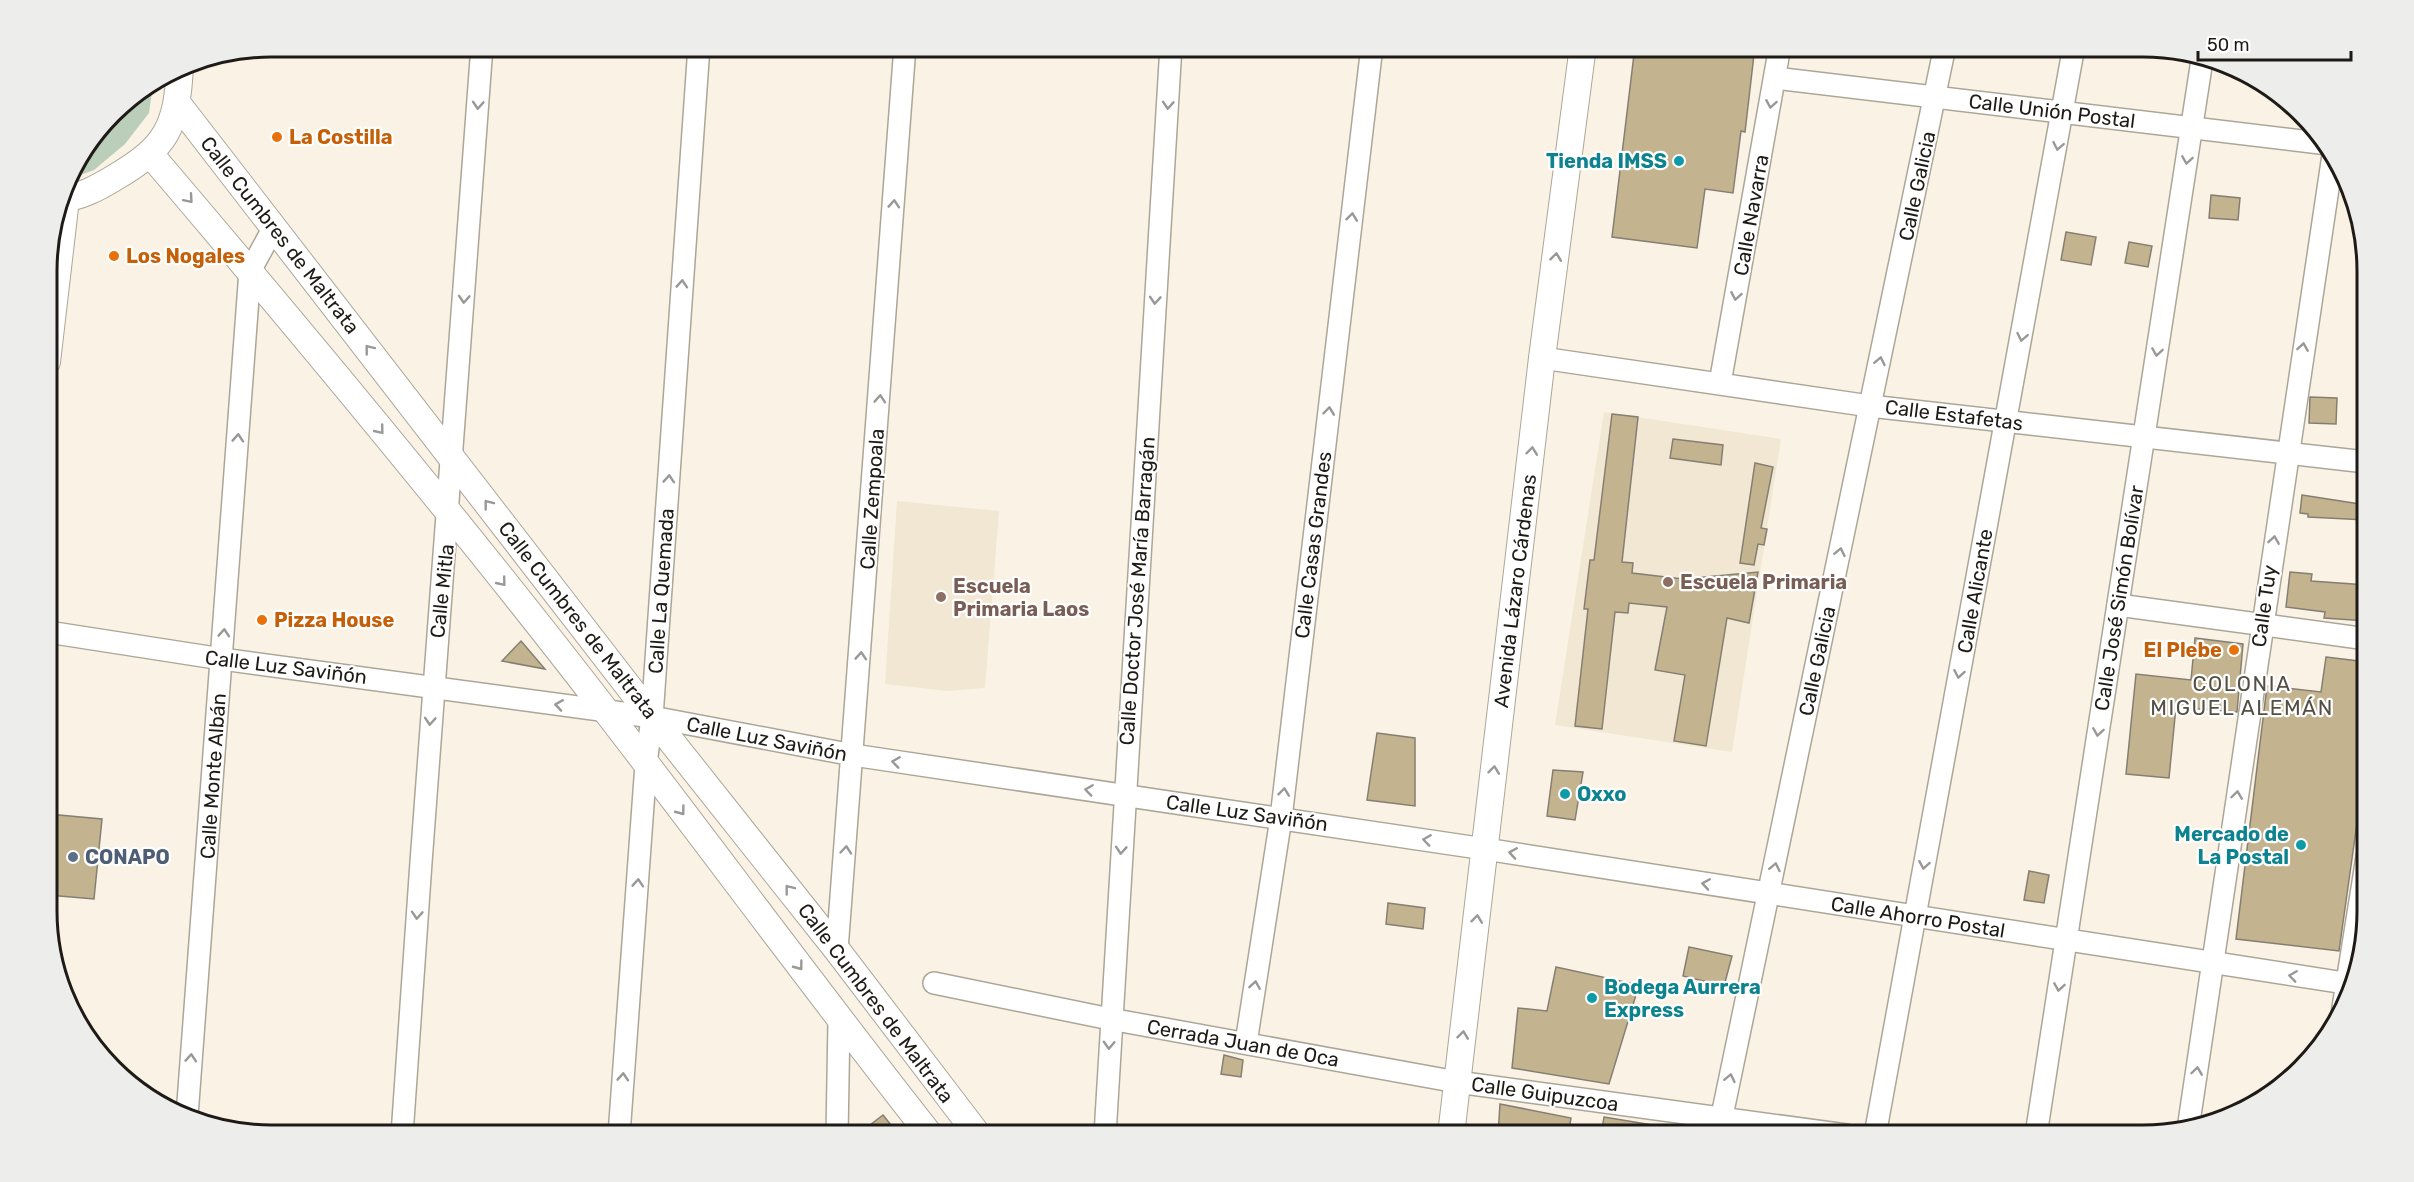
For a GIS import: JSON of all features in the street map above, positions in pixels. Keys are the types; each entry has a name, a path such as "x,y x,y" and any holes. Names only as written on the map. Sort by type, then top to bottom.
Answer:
{"main road":[{"name":"Avenida Lázaro Cárdenas","path":"1452,1125 1542,358 1582,57"},
{"path":"70,196 95,189 151,155 167,132 178,104 179,77"},
{"name":"Calle Cumbres de Maltrata","path":"178,104 970,1125"},
{"name":"Calle Cumbres de Maltrata","path":"151,155 250,271 607,713 839,1021 922,1125"},
{"path":"57,266 60,234"}],"street":[{"name":"Calle Mitla","path":"403,1125 432,686 449,516 481,57"},
{"name":"Calle La Quemada","path":"620,1125 646,764 652,717 698,57"},
{"name":"Calle Zempoala","path":"837,951 904,57"},
{"name":"Calle Doctor José María Barragán","path":"1105,1125 1110,1018 1170,57"},
{"name":"Calle Casas Grandes","path":"1246,1043 1281,818 1371,57"},
{"name":"Calle Navarra","path":"1720,383 1778,57"},
{"name":"Calle Galicia","path":"1719,1125 1943,57"},
{"name":"Calle Alicante","path":"1877,1125 2072,57"},
{"name":"Calle José Simón Bolívar","path":"2038,1125 2201,65"},
{"name":"Calle Unión Postal","path":"1775,78 2314,142"},
{"name":"Calle Tuy","path":"2189,1120 2261,625 2331,169"},
{"name":"Calle Monte Albán","path":"188,1108 250,271 274,227"},
{"name":"Calle Estafetas","path":"1542,358 1870,406 2357,461"},
{"path":"2118,605 2357,638"},
{"name":"Calle Luz Saviñón","path":"57,633 222,659 432,686 607,713 652,717 853,755 1485,849"},
{"name":"Calle Ahorro Postal","path":"1485,849 2212,965 2345,983"},
{"name":"Cerrada Juan de Oca","path":"934,983 1457,1082"},
{"path":"837,1125 839,1021"},
{"name":"Calle Guipuzcoa","path":"1457,1082 1713,1125"}],"shaded area":[{"name":"Escuela Primaria","path":"1604,412 1781,439 1732,752 1555,725"},
{"name":"Escuela Primaria Laos","path":"897,501 999,511 985,688 947,691 885,684"}],"green space":[{"path":"152,93 149,113 125,144 94,170 79,175 110,130"}],"building":[{"name":"Tienda IMSS","path":"1634,57 1754,57 1745,132 1741,131 1733,193 1705,189 1697,248 1612,237"},
{"path":"2211,195 2240,198 2238,220 2209,218"},
{"path":"2066,232 2096,237 2091,265 2061,260"},
{"path":"2129,242 2152,246 2148,267 2125,263"},
{"path":"2310,397 2337,398 2336,424 2309,423"},
{"path":"1612,414 1638,417 1622,562 1633,563 1632,573 1683,579 1758,572 1749,623 1727,618 1706,746 1674,741 1685,675 1655,670 1667,607 1629,603 1628,613 1615,612 1602,729 1575,726 1588,609 1584,609 1590,560 1594,560"},
{"path":"1673,439 1723,445 1721,465 1670,458"},
{"path":"1755,463 1773,467 1761,528 1767,529 1764,545 1758,544 1754,565 1740,563"},
{"path":"2302,495 2357,504 2357,520 2308,517 2308,514 2300,513"},
{"path":"2290,572 2312,574 2311,581 2357,584 2357,620 2324,618 2325,612 2286,607"},
{"path":"2195,638 2243,644 2237,712 2176,707 2169,778 2126,774 2136,674 2191,680"},
{"path":"521,641 545,669 502,661"},
{"name":"Mercado de La Postal","path":"2326,657 2357,661 2357,823 2339,951 2236,939 2267,686 2321,692"},
{"path":"1377,733 1415,738 1415,806 1367,800"},
{"name":"Oxxo","path":"1553,770 1583,772 1575,820 1547,816"},
{"name":"CONAPO","path":"57,815 102,819 94,899 57,896"},
{"path":"2029,871 2049,875 2044,903 2024,900"},
{"path":"1388,903 1425,908 1423,929 1386,924"},
{"path":"1689,947 1732,956 1724,986 1683,976"},
{"path":"1556,967 1639,985 1609,1084 1512,1068 1518,1008 1547,1011"},
{"path":"1224,1055 1243,1060 1241,1077 1221,1074"},
{"path":"1500,1104 1571,1118 1570,1125 1499,1125"},
{"path":"883,1115 891,1125 870,1125"},
{"path":"1604,1117 1652,1125 1603,1125"}],"place":[{"name":"La Costilla","path":"277,137"},
{"name":"Tienda IMSS","path":"1679,161"},
{"name":"Los Nogales","path":"114,256"},
{"name":"Escuela Primaria","path":"1668,582"},
{"name":"Escuela Primaria Laos","path":"941,597"},
{"name":"Pizza House","path":"262,620"},
{"name":"El Plebe","path":"2234,650"},
{"name":"Oxxo","path":"1565,794"},
{"name":"Mercado de La Postal","path":"2301,845"},
{"name":"CONAPO","path":"73,857"},
{"name":"Bodega Aurrera Express","path":"1592,998"}],"district":[{"name":"COLONIA MIGUEL ALEMÁN","path":"2242,696"}]}
